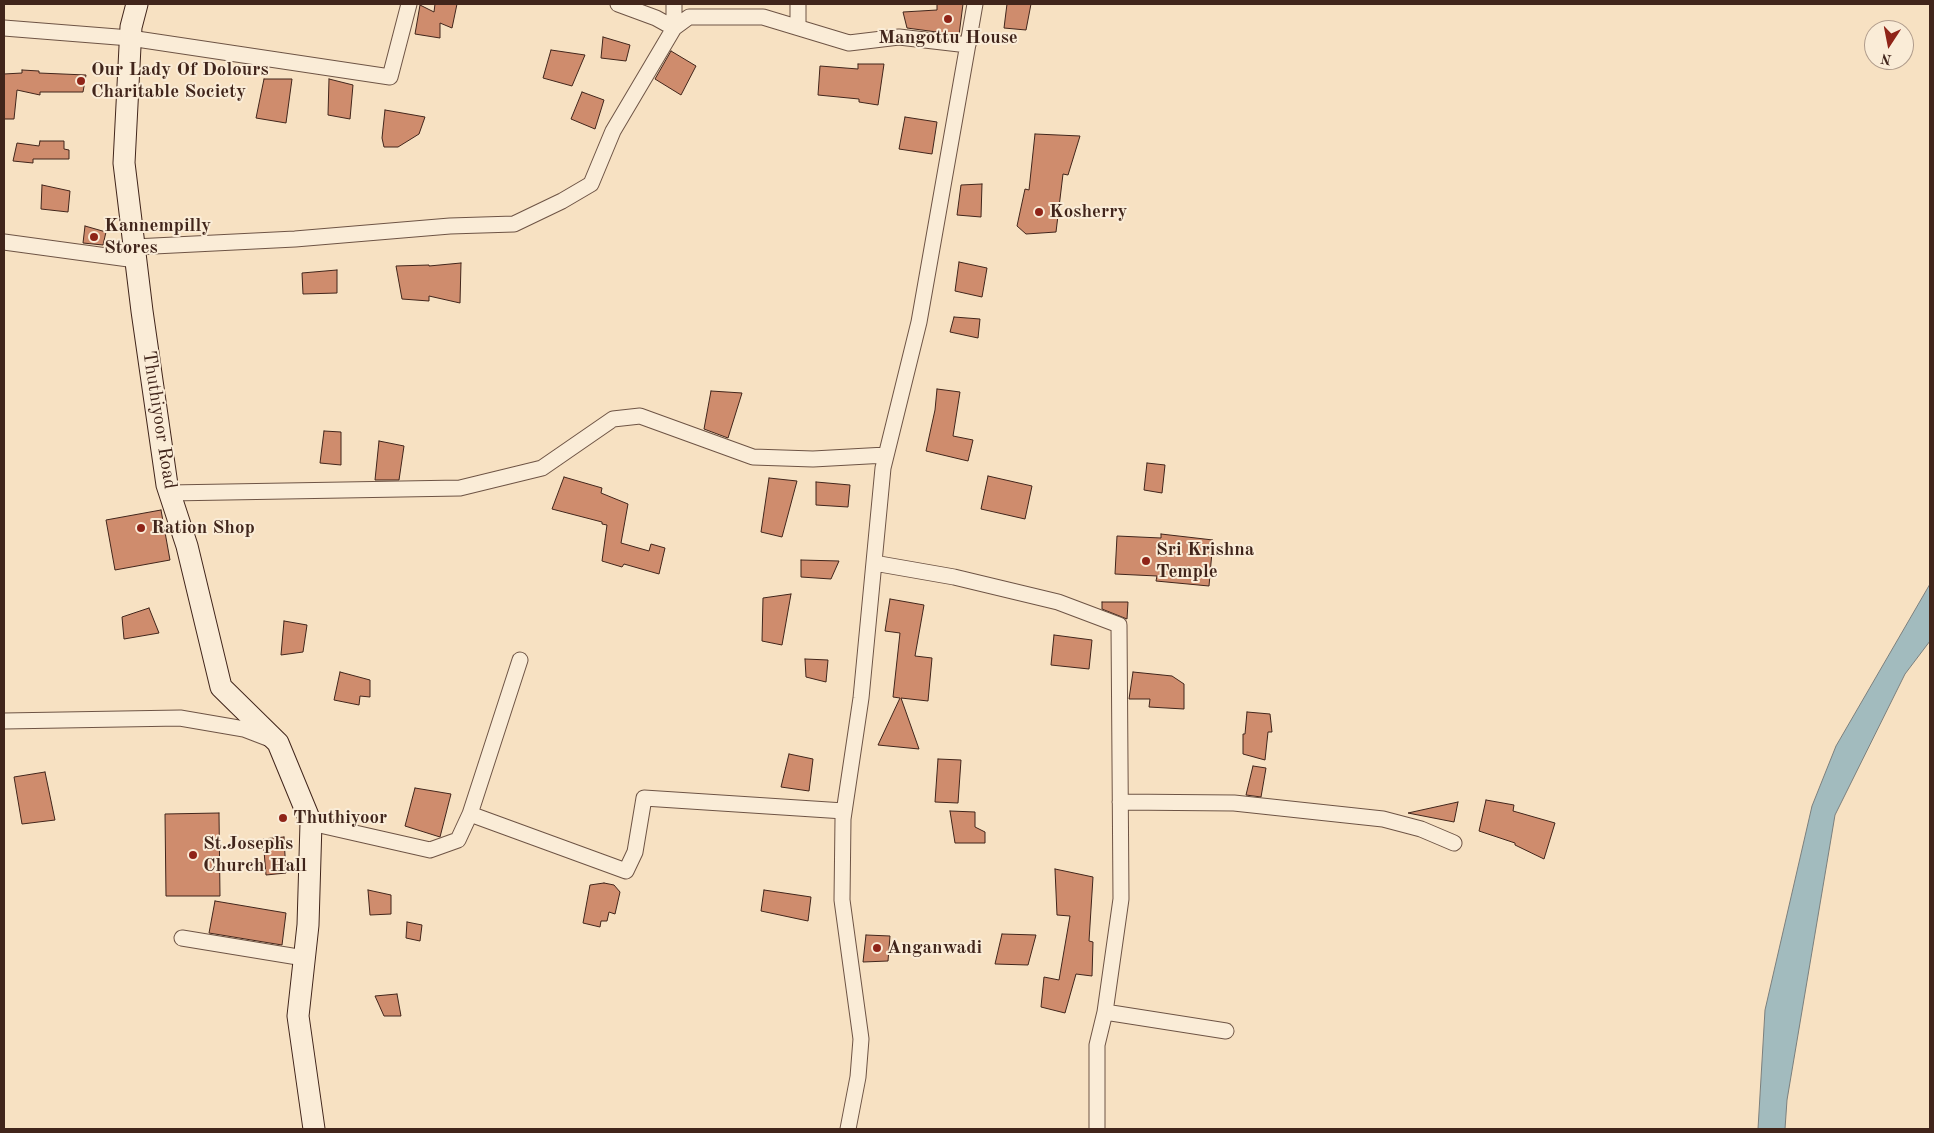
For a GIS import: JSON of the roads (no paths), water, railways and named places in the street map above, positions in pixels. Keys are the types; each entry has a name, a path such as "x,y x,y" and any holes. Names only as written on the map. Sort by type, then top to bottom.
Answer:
{"main road":[{"name":"Thuthiyoor Road","path":"137,4 130,38 124,163 167,485 187,546 221,687 278,743 311,822 308,925 298,1016 314,1129"}],"street":[{"path":"4,28 130,38 390,77 409,4"},
{"path":"618,4 656,18 674,28"},
{"path":"674,4 674,28"},
{"path":"798,4 798,27"},
{"path":"848,1129 858,1077 861,1040 842,900 844,811 861,698 883,468 919,322 975,4"},
{"path":"4,242 135,254 450,226 514,224 562,201 591,184 613,131 674,28 689,16 763,16 849,43 899,37 968,45"},
{"path":"169,493 460,488 542,468 613,419 640,416 753,457 813,459 886,455"},
{"path":"874,563 954,577 1058,602 1119,625 1121,900 1105,1012 1097,1045 1097,1129"},
{"path":"311,822 430,850 458,840 470,814 520,660"},
{"path":"4,721 180,718 244,729 278,743"},
{"path":"470,814 626,871 635,852 644,798 844,811"},
{"path":"1120,802 1234,803 1383,819 1421,829 1454,843"},
{"path":"182,938 304,958"},
{"path":"1105,1012 1226,1031"}],"water":[{"path":"1930,584 1930,641 1905,674 1835,815 1787,1100 1785,1129 1758,1129 1765,1010 1812,806 1836,746"}],"place":[{"name":"Mangottu House","path":"948,19"},
{"name":"Our Lady Of Dolours Charitable Society","path":"81,81"},
{"name":"Kosherry","path":"1039,212"},
{"name":"Kannempilly Stores","path":"94,237"},
{"name":"Ration Shop","path":"141,528"},
{"name":"Sri Krishna Temple","path":"1146,561"},
{"name":"Thuthiyoor","path":"283,818"},
{"name":"St.Josephs Church Hall","path":"193,855"},
{"name":"Anganwadi","path":"877,948"}]}
